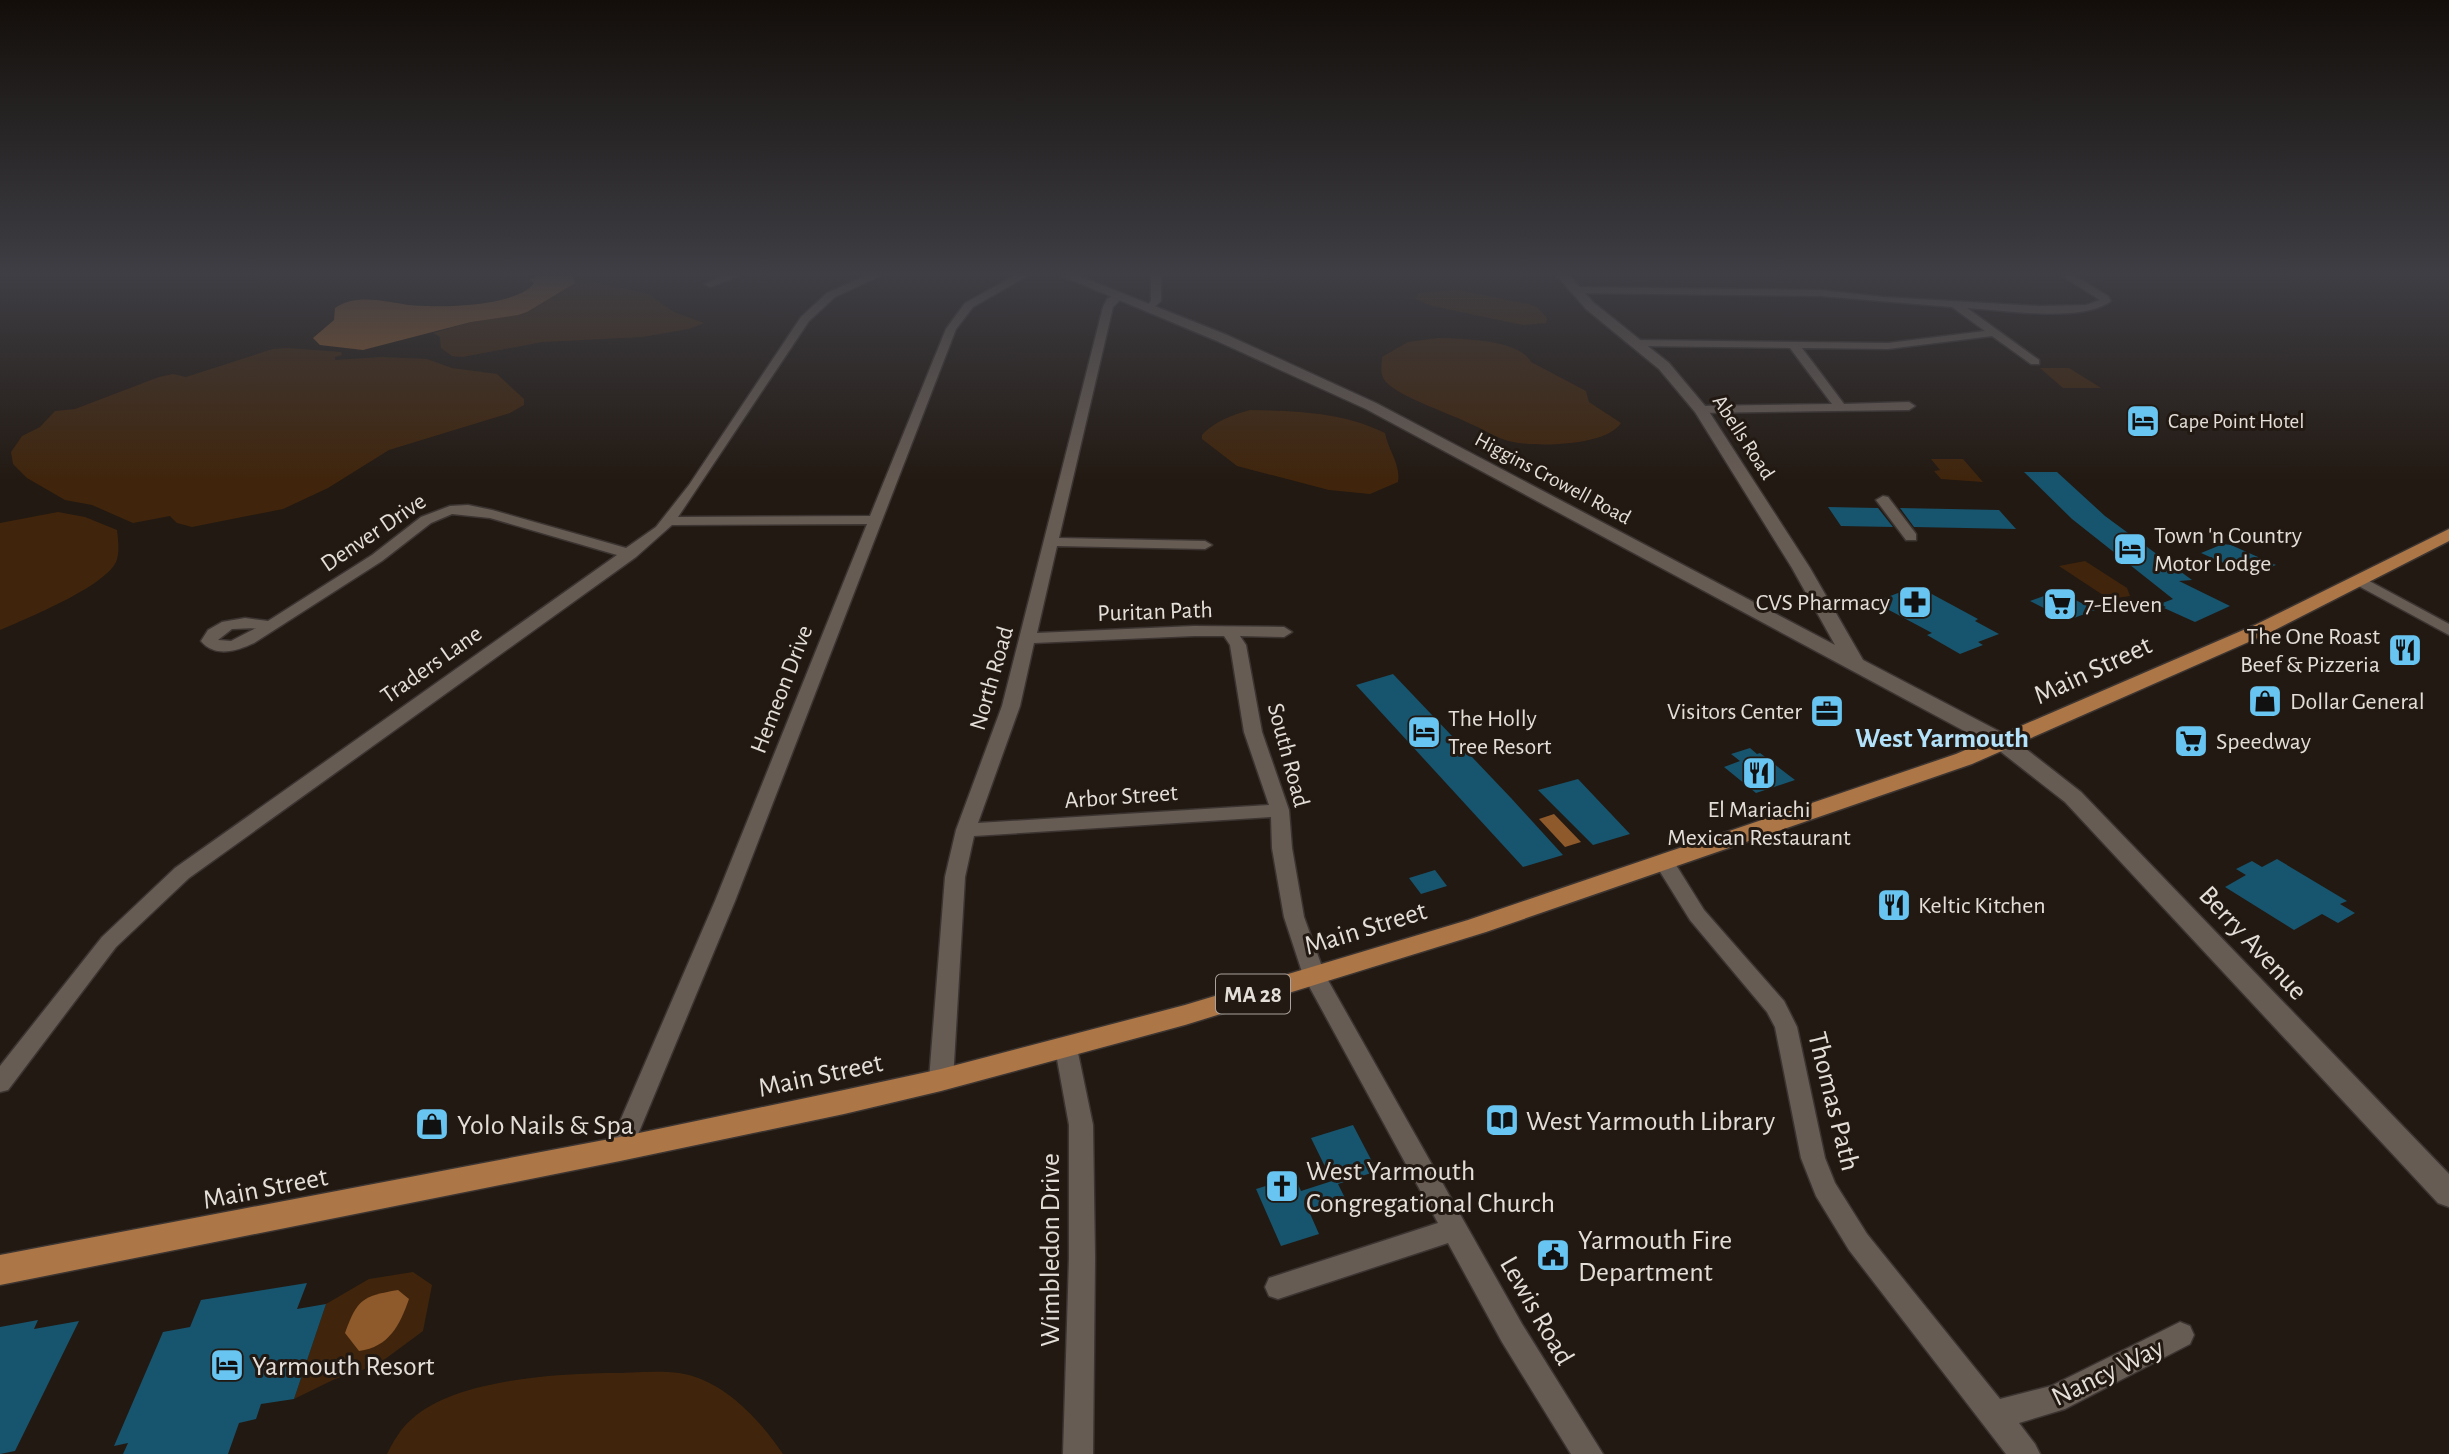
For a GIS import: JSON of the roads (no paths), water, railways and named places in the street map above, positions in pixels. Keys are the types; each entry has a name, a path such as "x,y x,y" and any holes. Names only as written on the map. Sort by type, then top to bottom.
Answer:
{"main road":[{"name":"Main Street","path":"0,1270 620,1149 941,1080 1066,1048 1314,975 1477,926 2004,743 2123,688 2262,629 2449,534"}],"street":[{"name":"Traders Lane","path":"0,1083 109,942 182,873 454,676 631,554 670,521 788,344"},
{"name":"Hemeon Drive","path":"620,1149 725,901 874,520 947,344"},
{"name":"North Road","path":"941,1080 955,877 966,830 1001,737 1028,638 1099,344"},
{"name":"Higgins Crowell Road","path":"1235,344 1371,406 2004,743"},
{"name":"Abells Road","path":"1638,344 1664,366 1701,410 1801,568 1854,662"},
{"path":"1770,344 1888,346 1905,344"},
{"path":"1793,344 1841,408"},
{"path":"2009,344 2035,362"},
{"path":"1701,410 1909,406"},
{"path":"1883,500 1911,537"},
{"name":"Denver Drive","path":"271,626 366,565 433,517 450,510 470,509 492,514 631,554"},
{"path":"670,521 874,520"},
{"path":"1052,542 1205,545"},
{"path":"2360,581 2449,630"},
{"path":"1778,621 1828,618"},
{"name":"Puritan Path","path":"1028,638 1228,631 1284,632"},
{"name":"South Road","path":"1228,631 1238,645 1253,732 1280,810 1282,848 1294,917 1314,975"},
{"name":"Berry Avenue","path":"2004,743 2073,797 2445,1184"},
{"name":"Arbor Street","path":"966,830 1280,810"},
{"name":"Thomas Path","path":"1664,862 1697,915 1762,990 1786,1027 1813,1158 1825,1188 1858,1242 2025,1454"},
{"name":"Lewis Road","path":"1314,975 1512,1333 1588,1454"},
{"name":"Wimbledon Drive","path":"1066,1048 1081,1125 1079,1454"},
{"path":"1278,1287 1456,1229"},
{"name":"Nancy Way","path":"1993,1415 2055,1399 2180,1335"}],"place":[{"name":"Cape Point Hotel","path":"2143,421"},
{"name":"Town 'n Country Motor Lodge","path":"2130,549"},
{"name":"CVS Pharmacy","path":"1915,602"},
{"name":"7-Eleven","path":"2060,604"},
{"name":"The One Roast Beef & Pizzeria","path":"2405,650"},
{"name":"Dollar General","path":"2265,701"},
{"name":"Visitors Center","path":"1827,711"},
{"name":"The Holly Tree Resort","path":"1424,732"},
{"name":"Speedway","path":"2191,741"},
{"name":"El Mariachi Mexican Restaurant","path":"1759,773"},
{"name":"Keltic Kitchen","path":"1894,905"},
{"name":"West Yarmouth Library","path":"1502,1120"},
{"name":"Yolo Nails & Spa","path":"432,1124"},
{"name":"West Yarmouth Congregational Church","path":"1282,1186"},
{"name":"Yarmouth Fire Department","path":"1553,1255"},
{"name":"Yarmouth Resort","path":"227,1365"}],"district":[{"name":"West Yarmouth","path":"1942,737"}]}
